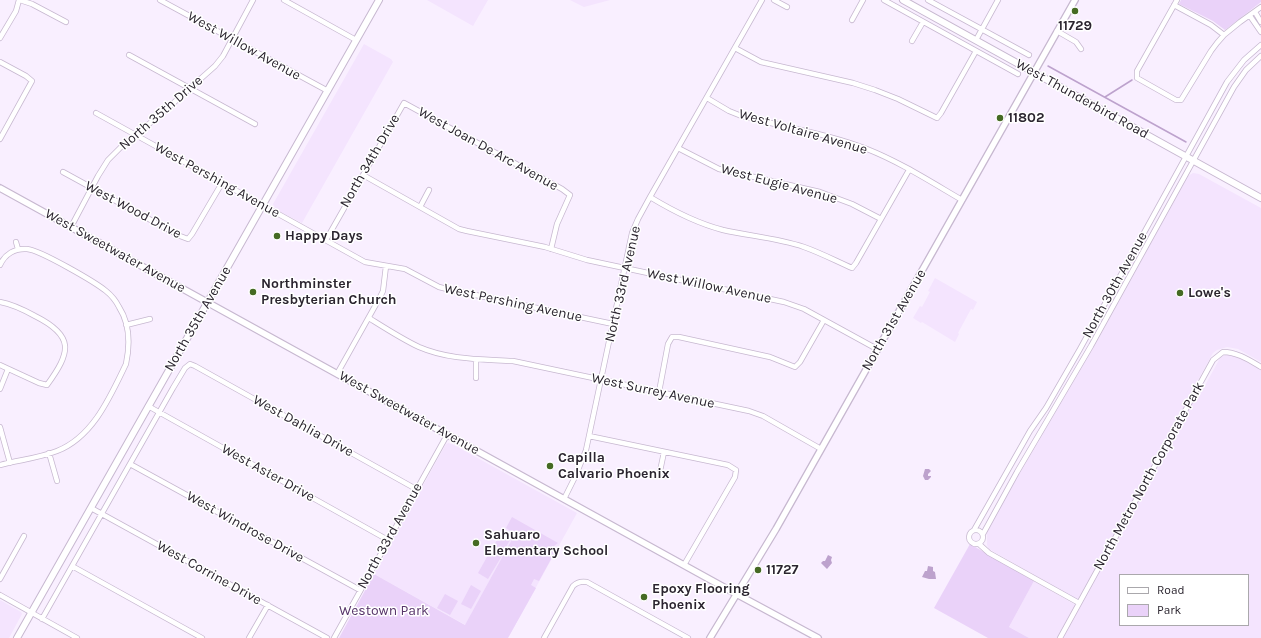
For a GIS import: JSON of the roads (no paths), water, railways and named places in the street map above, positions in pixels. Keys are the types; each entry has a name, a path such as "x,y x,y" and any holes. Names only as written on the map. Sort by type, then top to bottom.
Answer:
{"main road":[{"name":"North 35th Avenue","path":"17,638 379,0"},
{"name":"West Thunderbird Road","path":"903,0 1261,198"}],"street":[{"path":"0,38 16,11 20,0 32,4 66,22"},
{"name":"West Willow Avenue","path":"160,0 328,91"},
{"name":"North 35th Drive","path":"71,227 108,160 215,66 223,56 253,0"},
{"path":"284,0 356,40"},
{"name":"North 33rd Avenue","path":"564,498 584,458 632,233 650,197 762,0"},
{"path":"774,0 787,7"},
{"path":"852,20 863,0"},
{"name":"West Thunderbird Road","path":"884,0 1018,74"},
{"name":"West Thunderbird Road","path":"928,0 1029,55"},
{"path":"976,40 998,0"},
{"name":"North 31st Avenue","path":"710,638 821,449 1075,0"},
{"path":"1224,35 1175,2 1137,71 1137,78 1176,100 1181,100 1210,51 1224,35 1261,7"},
{"path":"1255,12 1261,22"},
{"path":"1250,16 1261,32"},
{"path":"912,41 923,22"},
{"path":"1057,31 1076,42 1082,49"},
{"name":"North 30th Avenue","path":"974,530 1080,349 1232,74 1244,60 1261,45"},
{"path":"735,48 761,62 861,85 898,99 937,118 976,51"},
{"path":"129,55 255,124"},
{"name":"North 30th Avenue","path":"979,544 984,539 983,534 1017,472 1095,339 1240,77 1261,56"},
{"path":"0,62 26,76 32,81 0,139"},
{"name":"West Voltaire Avenue","path":"707,98 739,115 815,132 868,149 962,200"},
{"name":"North 34th Drive","path":"326,240 404,104"},
{"name":"West Joan De Arc Avenue","path":"404,104 570,195 557,224 551,248"},
{"name":"West Pershing Avenue","path":"96,114 365,262 404,269 439,287 613,324"},
{"name":"West Eugie Avenue","path":"678,148 719,169 820,192 852,204 881,219"},
{"path":"650,197 683,215 704,224 724,230 803,247 825,255 852,268 909,170"},
{"name":"West Wood Drive","path":"63,172 188,239 222,183"},
{"name":"West Willow Avenue","path":"362,175 458,228 551,248 582,259 784,302 804,309 877,349"},
{"name":"West Sweetwater Avenue","path":"0,188 818,638"},
{"path":"420,207 429,190"},
{"path":"16,242 18,249"},
{"path":"0,265 11,252 18,249 27,249 40,253 100,287 112,298 120,308 128,334 128,356 126,364 98,417 89,428 76,440 63,448 0,465"},
{"path":"336,374 369,318 382,291 386,266"},
{"path":"0,302 23,309 54,326 62,335 65,354 60,366 48,385 0,365"},
{"name":"West Surrey Avenue","path":"369,318 420,347 452,356 476,360 513,361 756,413 821,449"},
{"path":"126,325 150,319"},
{"path":"659,392 668,344 672,337 679,337 770,357 795,367 800,362 824,320"},
{"name":"North Metro North Corporate Park","path":"1060,638 1092,577 1213,360 1223,352 1230,352 1237,354 1261,367"},
{"path":"476,360 476,378"},
{"name":"North 35th Avenue","path":"42,619 159,412 185,368 190,364"},
{"name":"West Dahlia Drive","path":"190,364 416,489"},
{"path":"0,389 8,369"},
{"name":"West Aster Drive","path":"148,406 388,540"},
{"path":"0,427 10,463"},
{"name":"North 33rd Avenue","path":"334,638 447,434"},
{"path":"589,436 728,465 736,470 735,477 684,565"},
{"path":"659,476 664,452"},
{"path":"49,453 57,481"},
{"name":"West Windrose Drive","path":"130,464 360,590"},
{"name":"West Corrine Drive","path":"91,508 327,638"},
{"path":"983,534 974,530 970,534 969,540 973,544 979,544 989,553 1079,603"},
{"path":"0,579 24,536"},
{"path":"72,566 202,638"},
{"path":"544,638 573,586 578,582 587,582 688,638"},
{"path":"0,595 77,638"},
{"path":"249,638 268,606"}],"waterway":[{"path":"1048,66 1186,142"},
{"path":"1105,97 1132,80"}],"place":[{"name":"11729","path":"1075,11"},
{"name":"11802","path":"1000,118"},
{"name":"Happy Days","path":"277,236"},
{"name":"Northminster Presbyterian Church","path":"253,292"},
{"name":"Lowe's","path":"1180,293"},
{"name":"Capilla Calvario Phoenix","path":"550,466"},
{"name":"Sahuaro Elementary School","path":"476,543"},
{"name":"11727","path":"758,570"},
{"name":"Epoxy Flooring Phoenix","path":"644,597"}],"park label":[{"name":"Westown Park","path":"384,611"}]}
